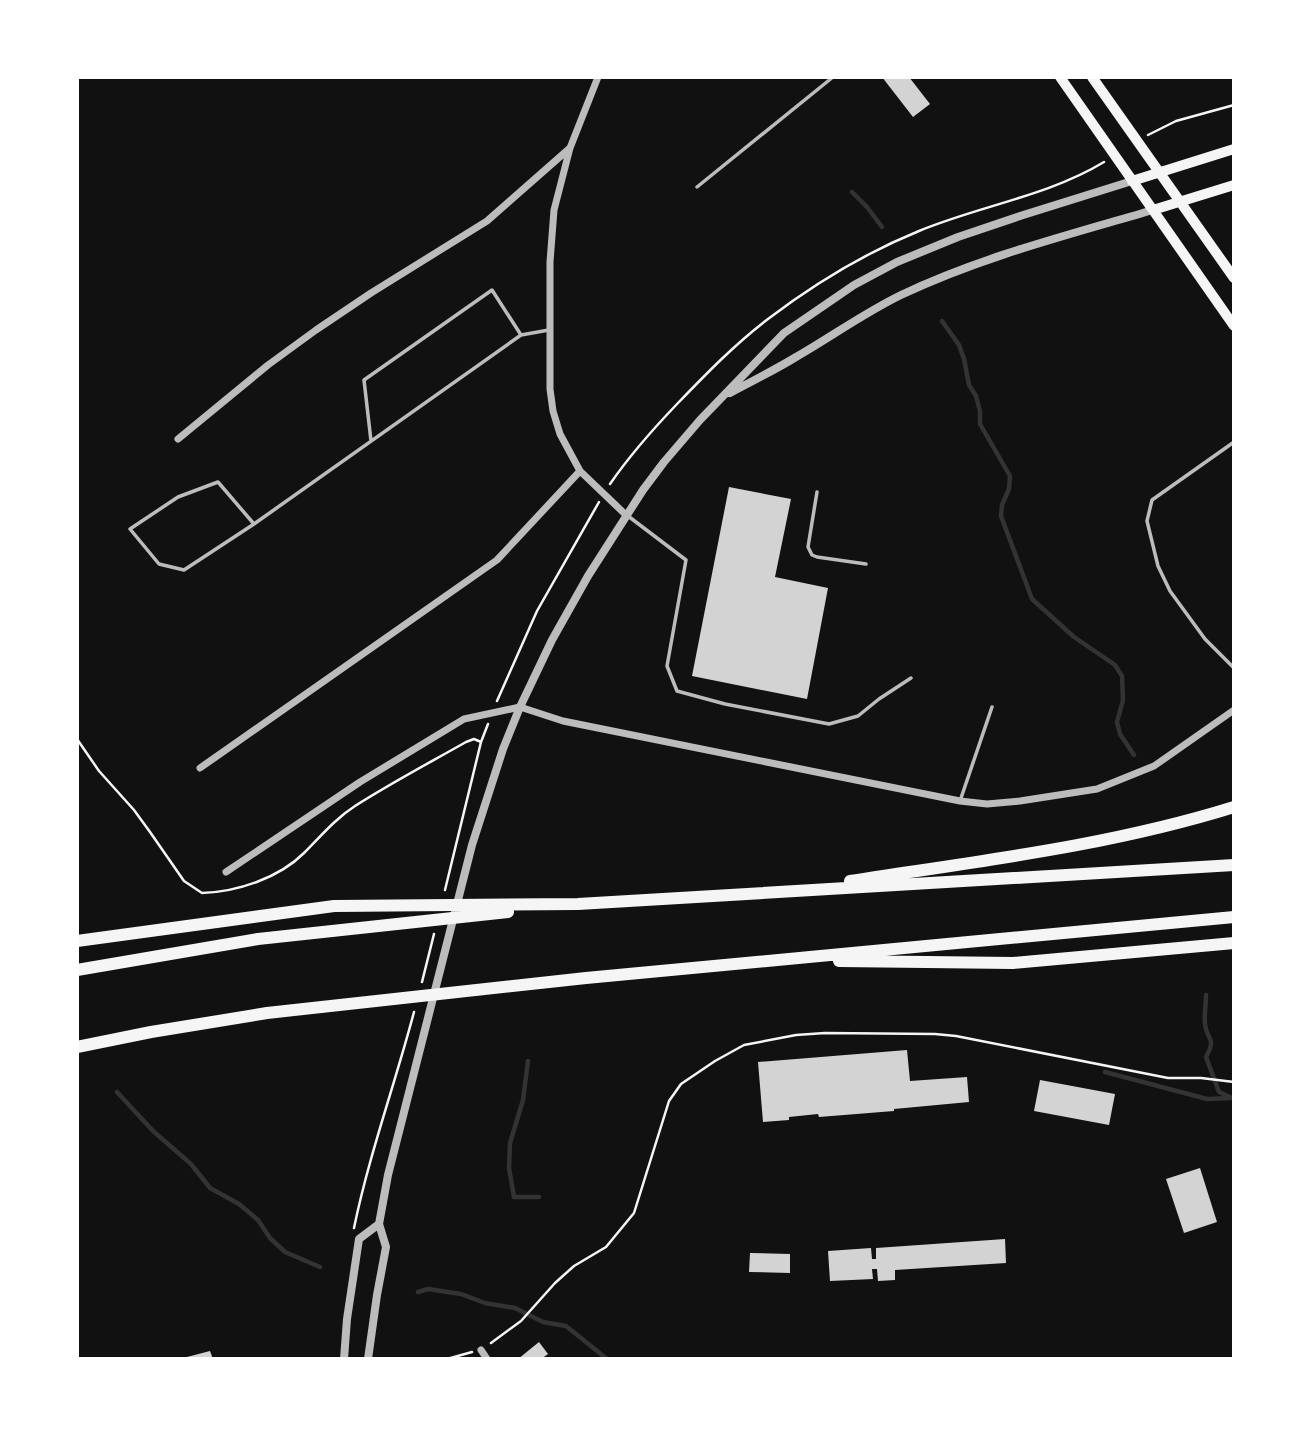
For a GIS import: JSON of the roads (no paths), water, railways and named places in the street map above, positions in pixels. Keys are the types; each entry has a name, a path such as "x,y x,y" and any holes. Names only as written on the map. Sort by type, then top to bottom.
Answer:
{"highway":[{"path":"771,893 1077,846 1192,821 1234,807"},
{"path":"77,941 334,906 578,904 1234,865"},
{"path":"77,970 258,939 578,904"},
{"path":"77,1047 267,1013 586,978 1234,917"},
{"path":"772,960 1013,963 1234,943"}],"main road":[{"path":"1059,77 1234,326"},
{"path":"1092,77 1234,278"},
{"path":"1132,181 1234,149"},
{"path":"1153,210 1234,186"}],"street":[{"path":"596,78 570,148 554,210 550,262 550,389 560,434 579,471 626,515"},
{"path":"178,439 268,365 316,330 487,221 570,148"},
{"path":"368,1359 386,1247 379,1224 388,1175 472,845 503,749 520,708 565,617 626,515 664,462 784,333 855,285 875,273 958,237 1132,181"},
{"path":"724,396 797,357 877,308 933,281 1005,254 1153,210"},
{"path":"200,768 497,560 579,471"},
{"path":"226,872 359,782 464,719 520,708 576,724 960,801 986,803 1020,801 1097,789 1154,766 1234,710"},
{"path":"344,1359 359,1239 379,1224"},
{"path":"481,1350 487,1359"}],"lane":[{"path":"697,187 833,77"},
{"path":"371,441 364,380 492,290 521,335"},
{"path":"254,524 218,482 178,497 130,529 159,564 184,570 254,524 521,335 549,330"},
{"path":"1234,442 1152,500 1147,521 1158,566 1170,591 1205,639 1234,668"},
{"path":"817,492 809,551 817,557 866,564"},
{"path":"626,515 686,560 667,666 677,691 725,704 829,724 858,716 911,678"},
{"path":"1229,662 1234,658"},
{"path":"960,801 992,707"}],"waterway":[{"path":"852,192 882,227"},
{"path":"942,321 959,345 969,385 976,396 980,411 980,424 1010,476 1001,516 1032,599 1074,637 1115,665 1122,676 1123,700 1117,722 1120,734 1134,755"},
{"path":"1206,995 1205,1024 1211,1042 1206,1057 1219,1092 1230,1097"},
{"path":"528,1061 523,1100 510,1143 509,1168 514,1197 539,1197"},
{"path":"1105,1072 1207,1099 1231,1098"},
{"path":"117,1092 153,1131 191,1164 210,1188 239,1204 258,1220 270,1238 285,1252 320,1267"},
{"path":"418,1292 428,1289 461,1294 485,1303 515,1308 543,1322 566,1326 607,1359"}]}
